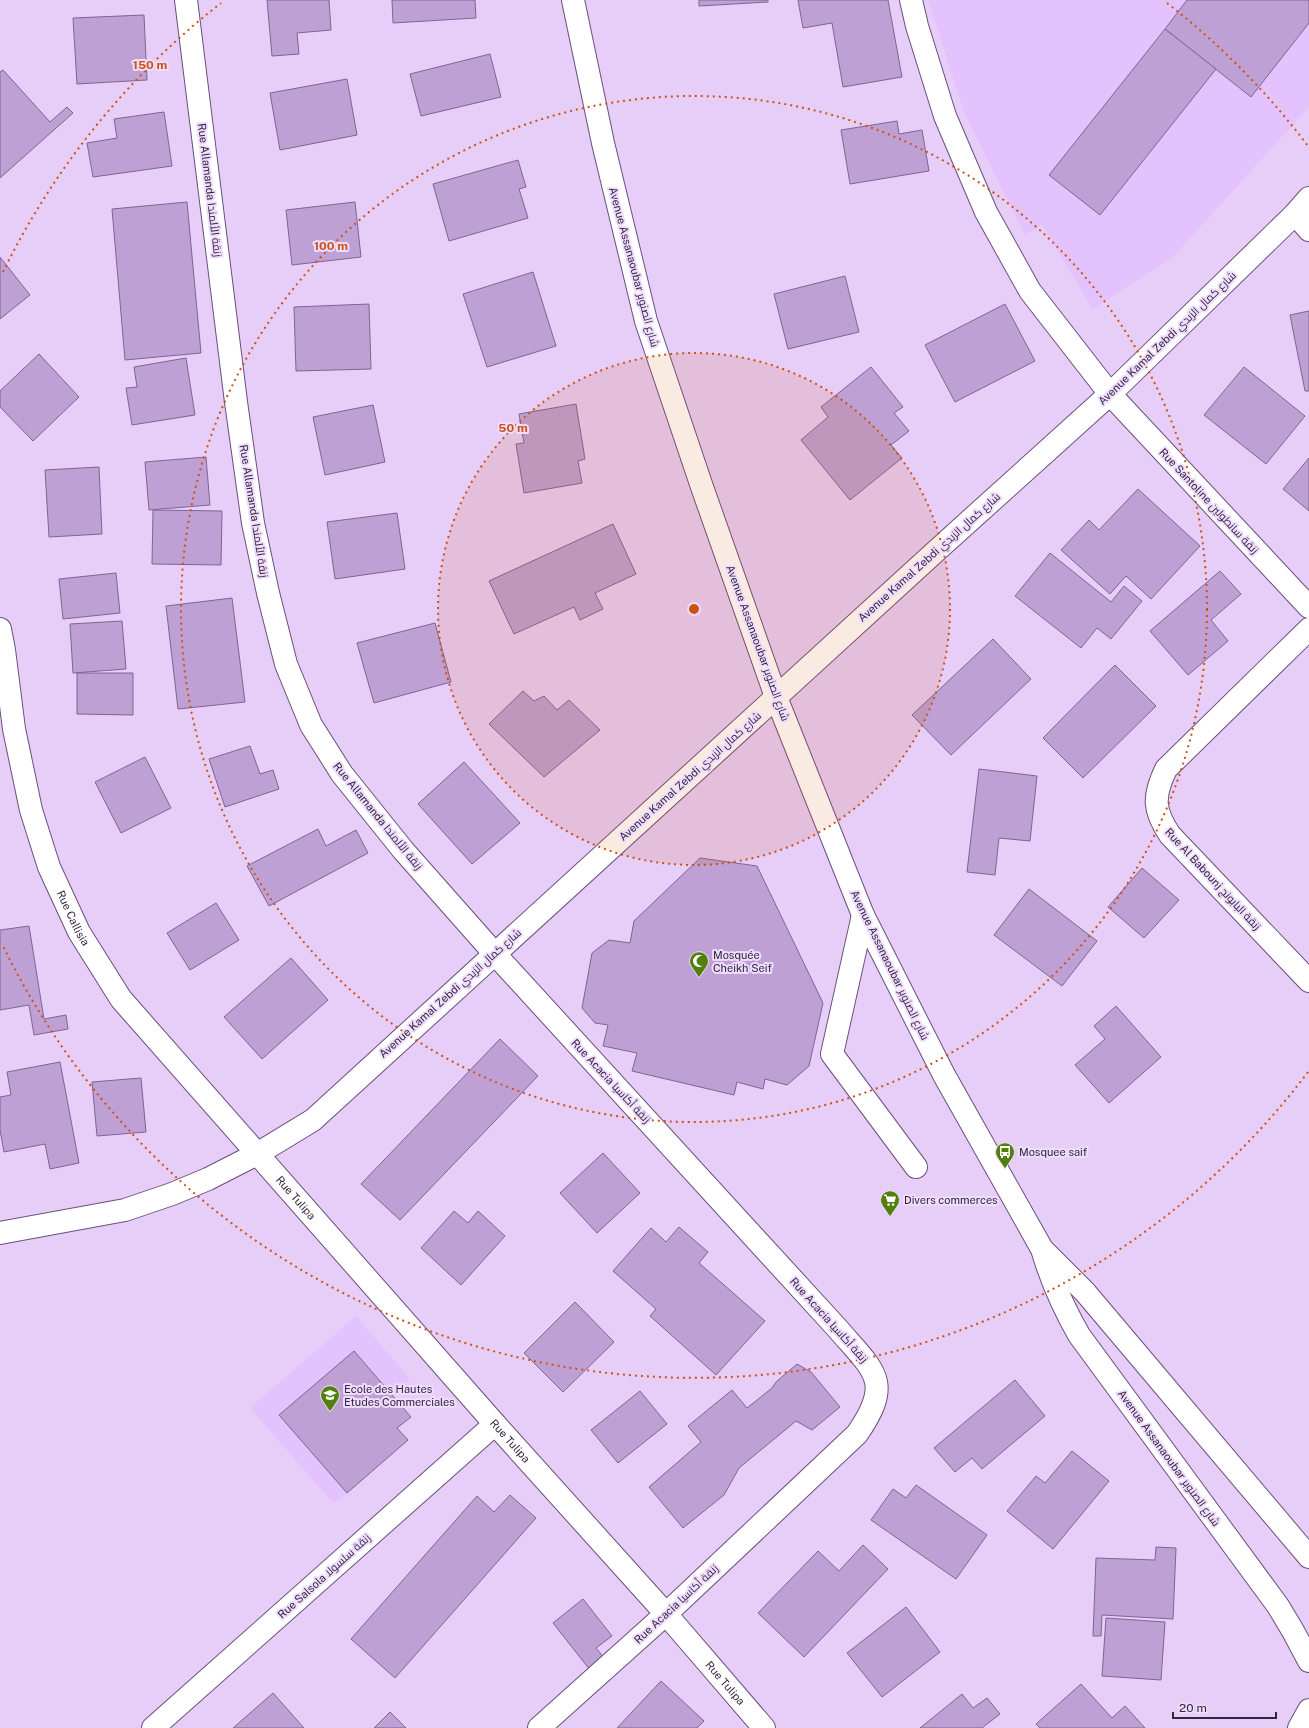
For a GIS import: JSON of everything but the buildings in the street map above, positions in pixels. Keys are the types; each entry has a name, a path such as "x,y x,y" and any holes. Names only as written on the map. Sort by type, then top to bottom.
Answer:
{"street":[{"name":"Rue Allamanda زنقة الألمندا","path":"186,0 234,386 253,523 268,593 286,664 310,725 342,774 403,850 494,954"},
{"name":"Avenue Assanaoubar شارع الصنوبر","path":"573,0 603,143 646,321 776,697 863,915 944,1075 1042,1249 1051,1279 1060,1300 1079,1335 1278,1606 1309,1661"},
{"name":"Rue Santoline زنقة سانطولين","path":"911,0 945,116 986,212 1030,291 1110,394 1309,607"},
{"name":"Avenue Kamal Zebdi شارع كمال الزبدي","path":"0,1233 125,1210 208,1179 257,1154 313,1120 934,552 1302,222 1309,198"},
{"name":"Rue Callisia","path":"0,629 14,729 31,810 49,868 79,932 121,999 257,1154"},
{"name":"Rue Al Babounj زنقة البابونج","path":"1309,629 1166,769 1158,785 1156,803 1160,821 1170,836 1309,981"},
{"path":"863,915 832,1054 916,1167"},
{"name":"Rue Acacia زنقة أكاسيا","path":"494,954 837,1328 869,1365 877,1384 876,1401 869,1417 857,1434 666,1614 539,1728"},
{"name":"Rue Tulipa","path":"257,1154 666,1614 764,1728"},
{"name":"Avenue Assanaoubar شارع الصنوبر","path":"1042,1249 1085,1292 1309,1557"},
{"name":"Rue Salsola زنقة سلسولا","path":"152,1728 496,1424"},
{"path":"1299,1728 1309,1710"}],"shaded area":[{"path":"928,0 1309,0 1309,107 1172,258 1093,309 1042,225 1025,235 964,112"},
{"name":"Ecole des Hautes Etudes Commerciales","path":"356,1316 410,1379 392,1395 411,1417 397,1428 408,1440 334,1504 250,1408"}],"place":[{"name":"Mosquée Cheikh Seif","path":"699,978"},
{"name":"Mosquee saif","path":"1005,1169"},
{"name":"Divers commerces","path":"890,1217"},
{"name":"Ecole des Hautes Etudes Commerciales","path":"330,1412"}]}
